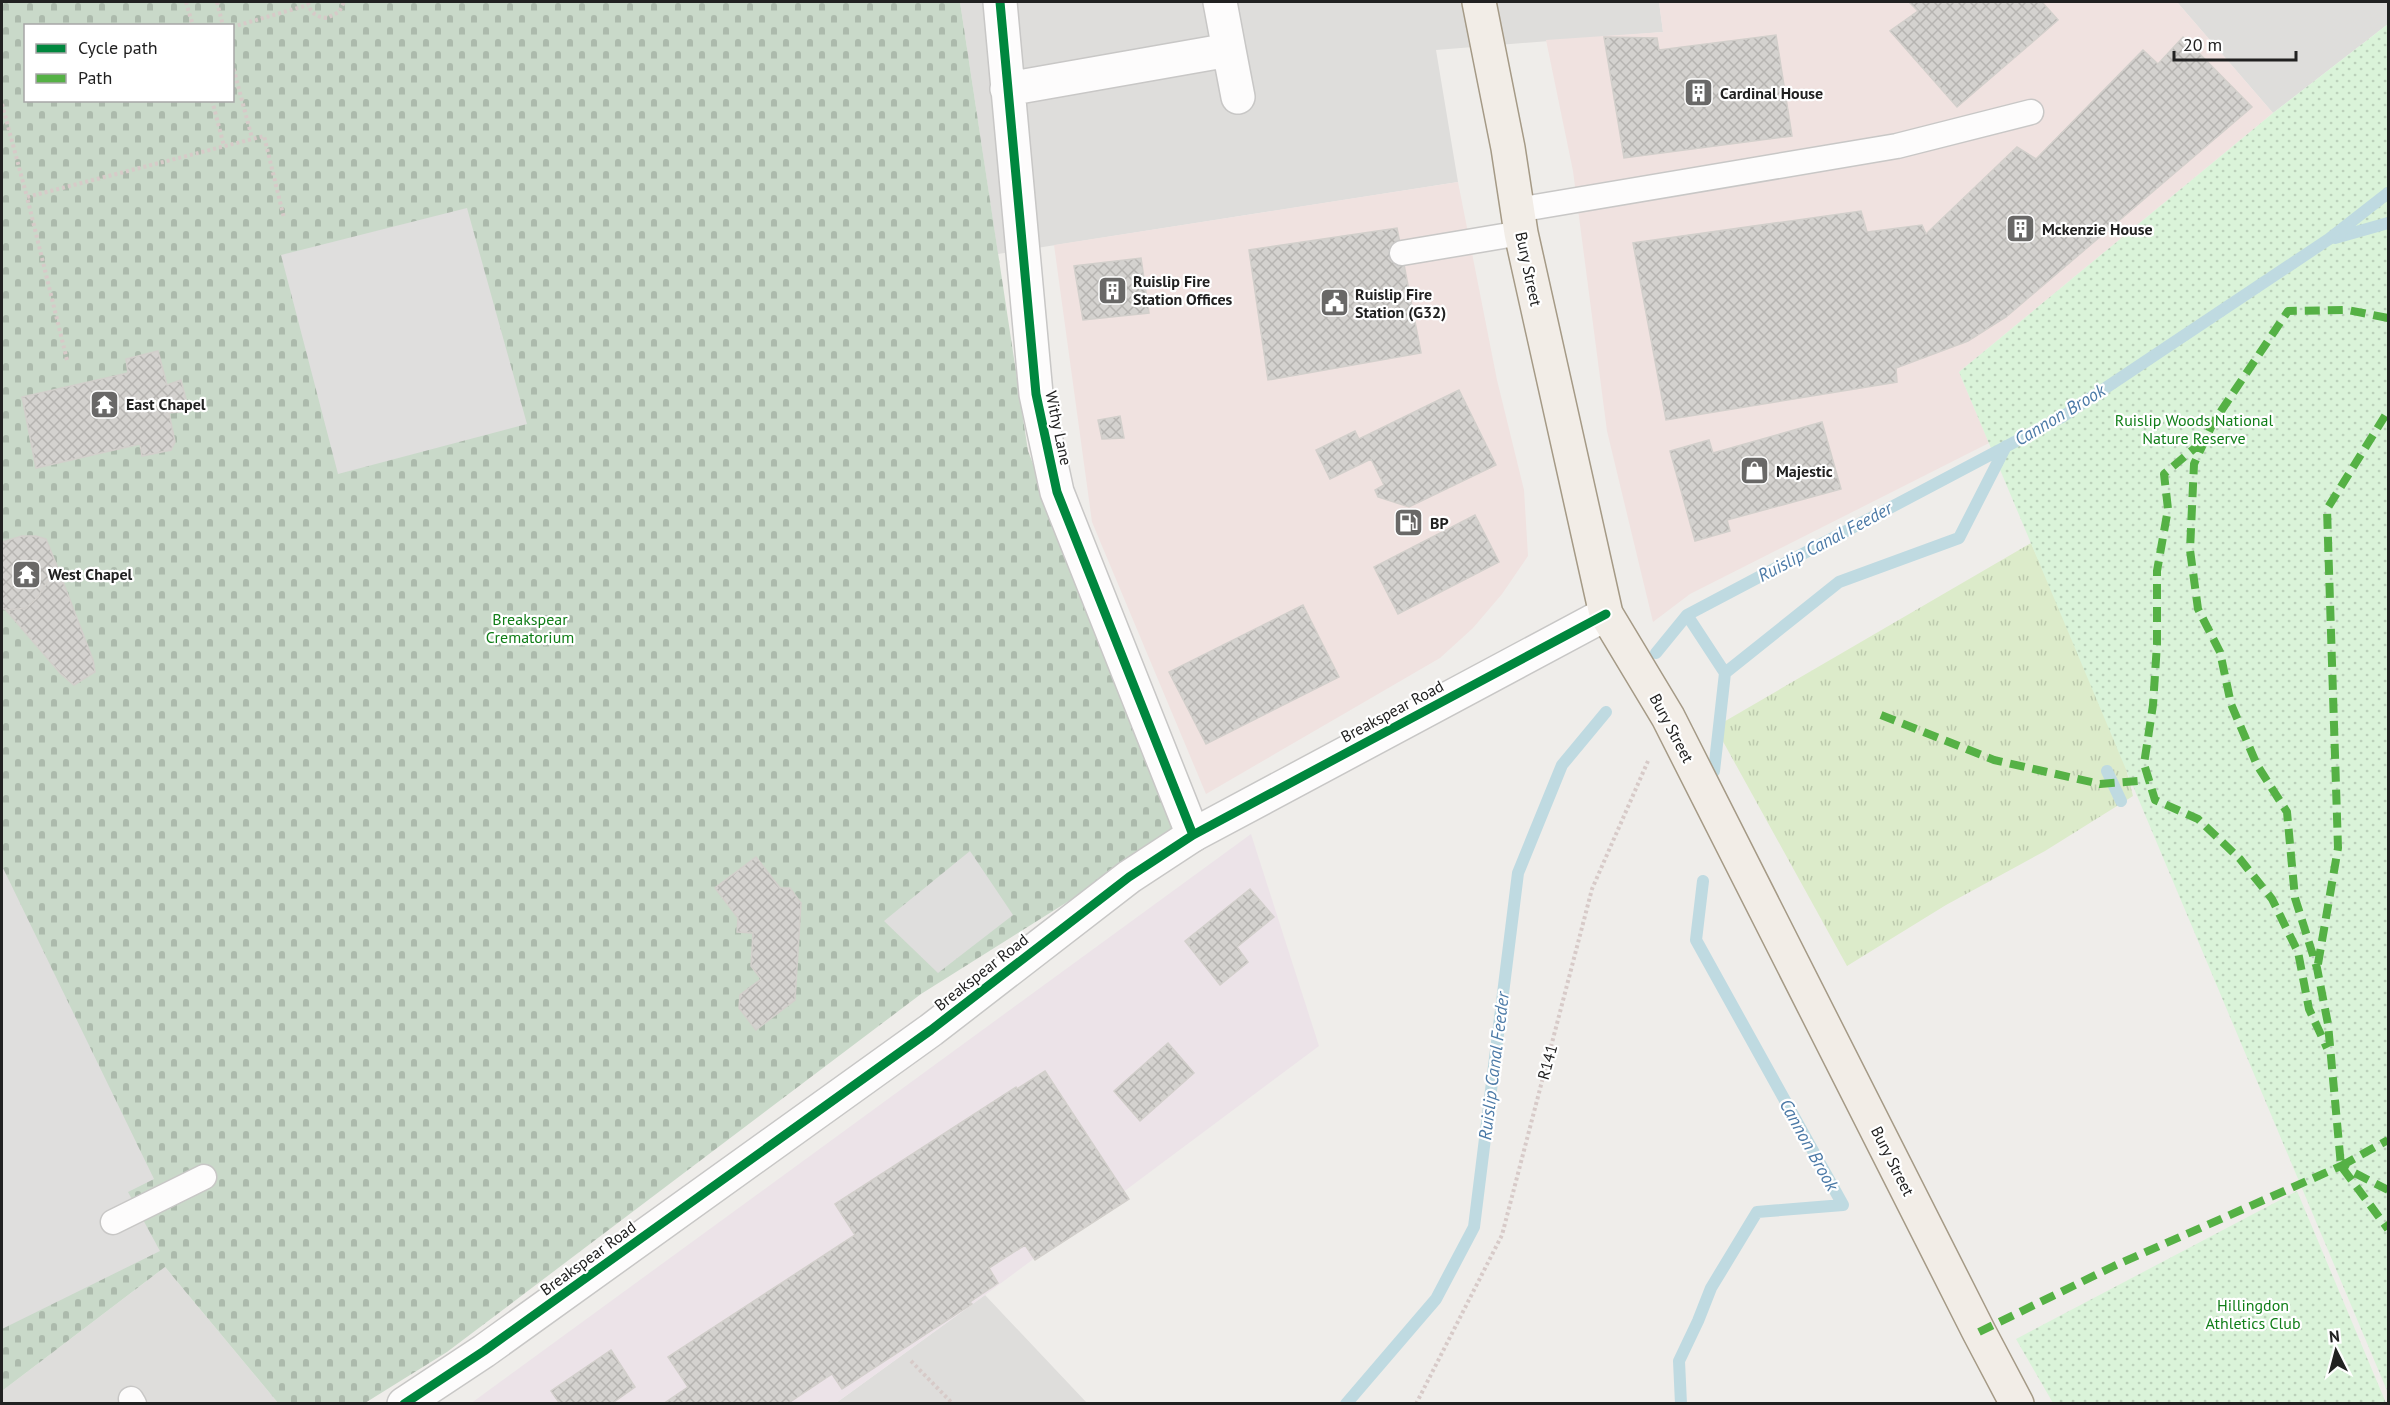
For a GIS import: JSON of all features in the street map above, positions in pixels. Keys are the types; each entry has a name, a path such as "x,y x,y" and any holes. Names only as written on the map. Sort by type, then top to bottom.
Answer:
{"main road":[{"name":"Bury Street","path":"1479,2 1508,148 1519,221 1606,614 1668,717 1978,1332 2017,1404"}],"street":[{"name":"Withy Lane","path":"1000,2 1036,394 1057,492 1193,835"},
{"path":"1220,2 1238,96"},
{"path":"1007,89 1229,50"},
{"name":"Breakspear Road","path":"404,1404 484,1351 921,1037 1129,878 1193,835 1606,614"}],"lane":[{"path":"1402,254 1519,221 1897,146 2031,112"},
{"path":"113,1222 204,1177"}],"path":[{"path":"186,2 192,24"},
{"path":"217,2 222,24"},
{"path":"234,26 308,3 316,15 327,18 339,12 344,2"},
{"path":"234,70 252,138"},
{"path":"213,102 224,146"},
{"path":"2,106 67,360"},
{"path":"27,197 264,136 284,218"},
{"path":"911,1361 953,1404"}],"shaded area":[{"path":"960,2 1659,2 1663,32 1436,50 1458,182 998,254"},
{"path":"1659,2 2177,2 2273,113 1959,372 1989,443 1690,594 1653,622 1607,431 1573,171 1546,40 1663,32"},
{"path":"2177,2 2388,2 2388,24 2273,113"},
{"path":"1458,182 1497,380 1524,490 1528,556 1502,594 1473,628 1440,658 1206,794 1092,522 1054,245"},
{"path":"467,208 527,424 338,474 281,255"},
{"path":"1251,834 1319,1046 985,1295 836,1403 470,1404"},
{"path":"970,851 1013,915 938,973 884,921"},
{"path":"2,866 154,1179 128,1192 160,1251 2,1329"},
{"path":"165,1267 278,1403 2,1404 2,1391"},
{"path":"985,1295 1087,1403 836,1403"}],"green space":[{"name":"Breakspear Crematorium","path":"2,2 960,2 1028,451 1177,833 921,994 447,1352 365,1403 278,1403 165,1267 2,1391"},
{"name":"Ruislip Woods National Nature Reserve","path":"2388,24 2388,1393 1959,372 2273,113"},
{"path":"2031,543 2121,749 2133,796 2045,851 1946,905 1847,966 1715,727"},
{"name":"Hillingdon Athletics Club","path":"2297,1191 2386,1403 2053,1403 2016,1339"}],"building":[{"path":"1909,2 2042,2 2058,20 1957,107 1890,31 1918,11"},
{"name":"Cardinal House","path":"1776,35 1792,136 1624,158 1604,37 1657,38 1659,50"},
{"name":"Mckenzie House","path":"2183,37 2252,107 2006,317 1968,341 1896,368 1897,382 1666,420 1633,243 1861,211 1867,232 1922,225 1926,234 2017,147 2036,159 2143,50 2158,64"},
{"name":"Ruislip Fire Station (G32)","path":"1397,228 1421,353 1268,380 1249,250"},
{"name":"Ruislip Fire Station Offices","path":"1141,258 1149,313 1083,320 1074,266"},
{"name":"East Chapel","path":"158,351 167,385 181,380 189,411 169,413 175,442 171,450 142,456 140,444 36,468 22,397 128,373 126,359"},
{"path":"1459,390 1496,465 1409,507 1378,497 1375,490 1384,485 1371,459 1330,479 1316,450 1355,431 1359,439"},
{"path":"1120,416 1124,438 1102,439 1098,420"},
{"name":"Majestic","path":"1822,422 1841,489 1727,520 1730,531 1695,541 1670,451 1709,440 1713,453"},
{"path":"1475,515 1499,562 1398,614 1374,567"},
{"name":"West Chapel","path":"22,536 46,539 57,566 38,597 26,608 6,610 2,608 2,542"},
{"path":"57,566 93,660 95,672 74,685 60,673 6,610 26,608 38,597"},
{"path":"1303,605 1339,677 1206,744 1169,672"},
{"path":"756,857 780,888 790,888 801,903 795,1000 756,1030 739,1008 740,995 761,979 751,966 753,933 737,932 738,918 715,888"},
{"path":"1250,889 1274,917 1237,947 1248,962 1220,985 1185,941"},
{"path":"1168,1043 1194,1073 1140,1121 1114,1091"},
{"path":"1045,1071 1129,1199 1035,1260 1025,1245 989,1268 998,1283 970,1302 972,1304 842,1389 832,1374 787,1404 663,1404 688,1387 668,1357 855,1235 835,1204 1016,1087 1017,1089"},
{"path":"611,1350 635,1387 611,1404 560,1404 551,1391"}],"waterway":[{"name":"Cannon Brook","path":"1656,653 1687,615 2062,417 2329,239 2388,193"},
{"path":"2335,238 2388,223"},
{"name":"Cannon Brook","path":"1714,771 1725,673 1839,582 1959,538 2006,446"},
{"path":"1687,615 1725,673"},
{"name":"Ruislip Canal Feeder","path":"1346,1404 1436,1299 1474,1227 1518,873 1562,765 1606,712"},
{"path":"2107,771 2121,801"},
{"name":"Cannon Brook","path":"1681,1404 1679,1361 1711,1288 1757,1212 1843,1205 1696,940 1703,881"}],"marked path":[{"path":"2388,318 2348,310 2288,311 2213,423 2194,464 2190,550 2198,609 2220,652 2231,704 2257,765 2287,812 2295,898 2317,968 2328,1024 2341,1166 2388,1229"},
{"path":"2318,964 2338,848 2327,509 2388,411"},
{"path":"2202,442 2164,474 2168,509 2157,571 2157,644 2153,705 2144,764 2155,800 2198,819 2240,859 2272,899 2298,952 2309,1009 2327,1048"},
{"path":"1881,715 1994,760 2100,784 2149,780"},
{"path":"2341,1166 2388,1140"},
{"path":"1979,1332 2114,1266 2341,1166 2388,1190"}],"cycle path":[{"path":"1000,2 1036,394 1057,492 1193,835"},
{"path":"404,1404 484,1351 931,1030 1129,877 1193,835 1606,614"}],"place":[{"name":"Cardinal House","path":"1699,93"},
{"name":"Mckenzie House","path":"2021,229"},
{"name":"Ruislip Fire Station Offices","path":"1112,290"},
{"name":"Ruislip Fire Station (G32)","path":"1334,303"},
{"name":"East Chapel","path":"105,404"},
{"name":"Majestic","path":"1755,471"},
{"name":"BP","path":"1409,523"},
{"name":"West Chapel","path":"27,574"}]}
